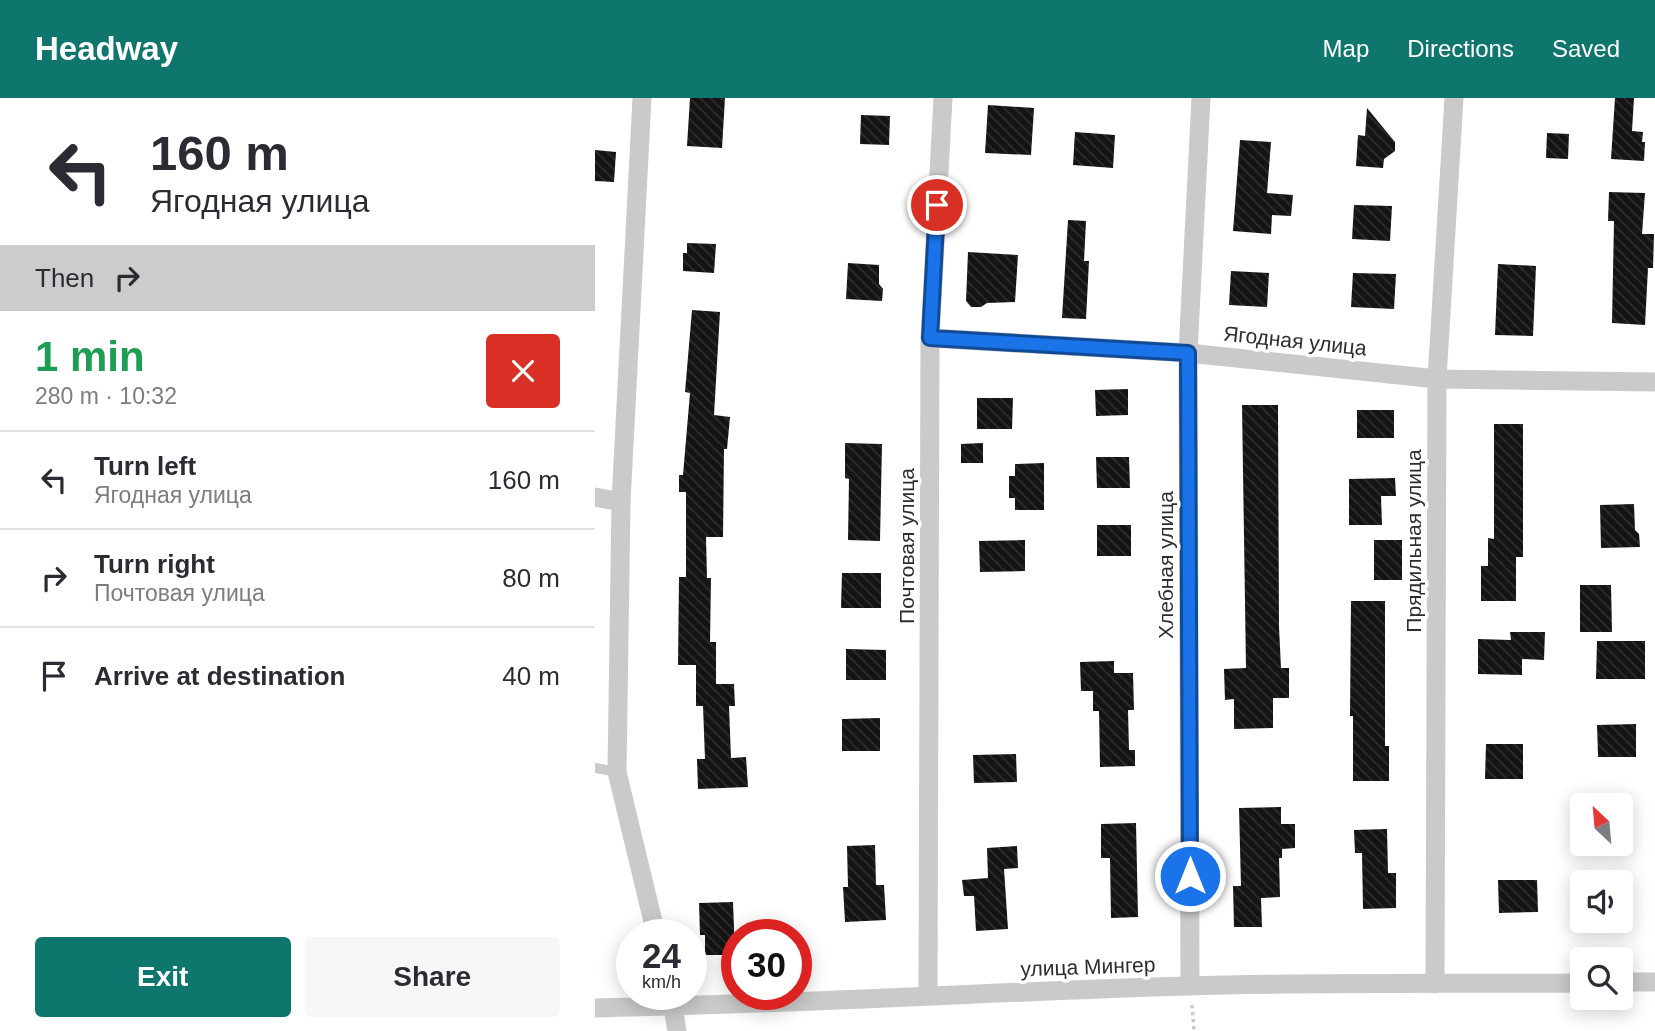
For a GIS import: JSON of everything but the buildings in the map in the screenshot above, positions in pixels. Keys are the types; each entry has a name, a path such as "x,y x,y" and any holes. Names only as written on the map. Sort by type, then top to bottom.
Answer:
{"street":[{"path":"642,98 621,502 617,772 652,919"},
{"name":"Почтовая улица","path":"928,995 930,338 943,98"},
{"name":"Хлебная улица","path":"1190,986 1188,353 1201,98"},
{"name":"Прядильная улица","path":"1435,984 1437,379 1454,98"},
{"name":"Ягодная улица","path":"930,338 1188,353 1437,379 1655,382"},
{"path":"595,497 621,502"},
{"path":"1633,982 1655,982"},
{"name":"улица Мингер","path":"707,1001 772,1004 928,995 1190,986 1570,983"},
{"name":"улица Мингер","path":"595,1008 616,1006"},
{"path":"674,1010 677,1031"}],"lane":[{"path":"595,768 617,772"}],"path":[{"path":"1190,986 1194,1031"}],"route":[{"path":"937,205 930,338 1188,353 1190,876"}]}
